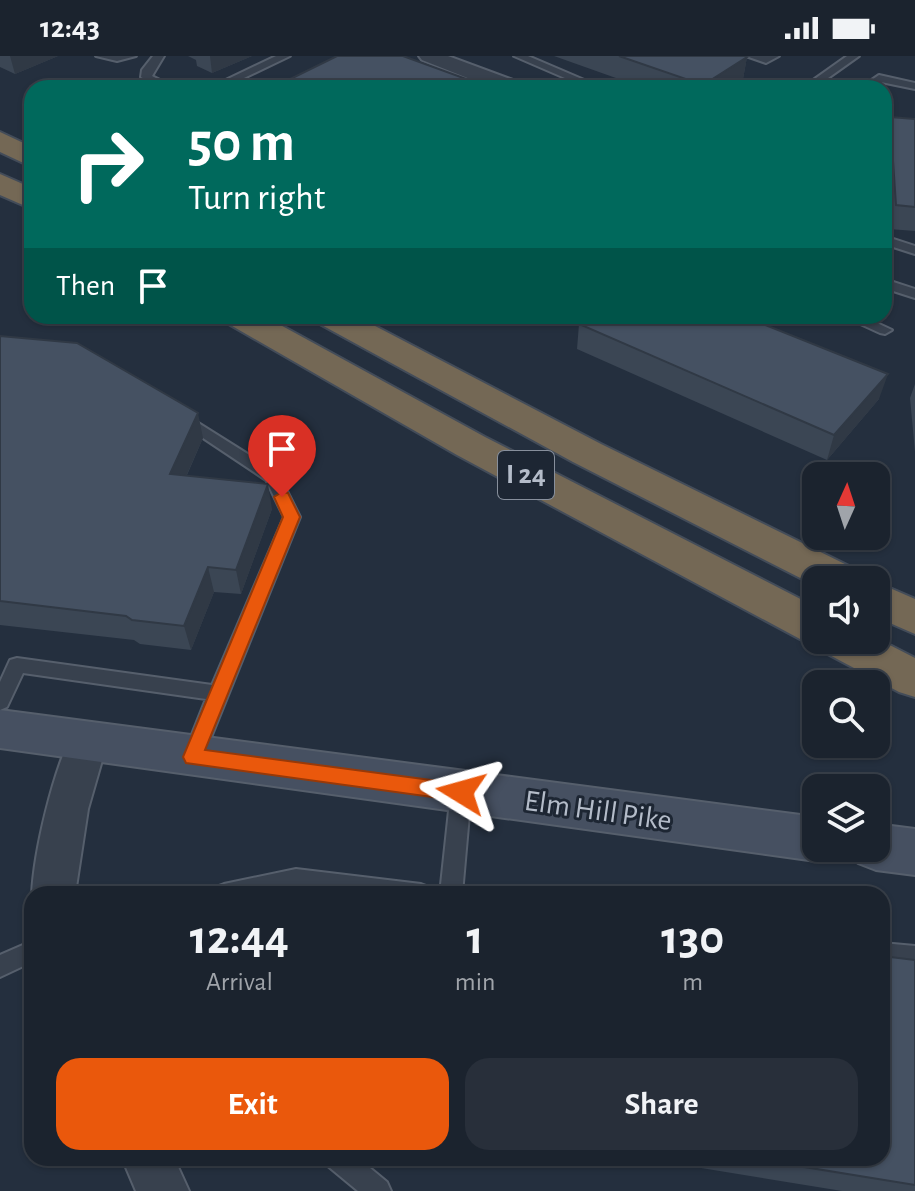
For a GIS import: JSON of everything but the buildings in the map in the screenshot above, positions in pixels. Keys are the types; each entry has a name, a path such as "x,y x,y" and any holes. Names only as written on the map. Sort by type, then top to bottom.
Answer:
{"highway":[{"path":"0,141 24,154"},
{"path":"0,183 24,196"},
{"name":"I 24","path":"253,324 471,446 802,620"},
{"name":"I 24","path":"345,324 587,453 812,566"},
{"path":"890,605 915,618"},
{"path":"867,654 915,679"}],"main road":[{"name":"Elm Hill Pike","path":"0,729 802,837"},
{"path":"890,849 915,852"}],"street":[{"path":"438,57 494,80"},
{"path":"54,886 68,809 87,743"}],"lane":[{"path":"101,56 131,56"},
{"path":"152,80 146,77 147,70 159,56"},
{"path":"232,80 285,56"},
{"path":"519,56 578,80"},
{"path":"751,56 766,60 774,56"},
{"path":"819,80 854,56"},
{"path":"892,81 915,86"},
{"path":"892,243 915,250"},
{"path":"892,286 915,294"},
{"path":"870,324 885,330"},
{"path":"166,407 272,477 292,517 193,757"},
{"path":"0,702 17,665 218,693"},
{"path":"452,886 461,792"},
{"path":"262,886 296,879 354,886"},
{"path":"890,954 915,957"},
{"path":"0,966 24,955"},
{"path":"348,1166 378,1191"}],"route":[{"path":"282,497 292,517 193,757 461,792"}]}
